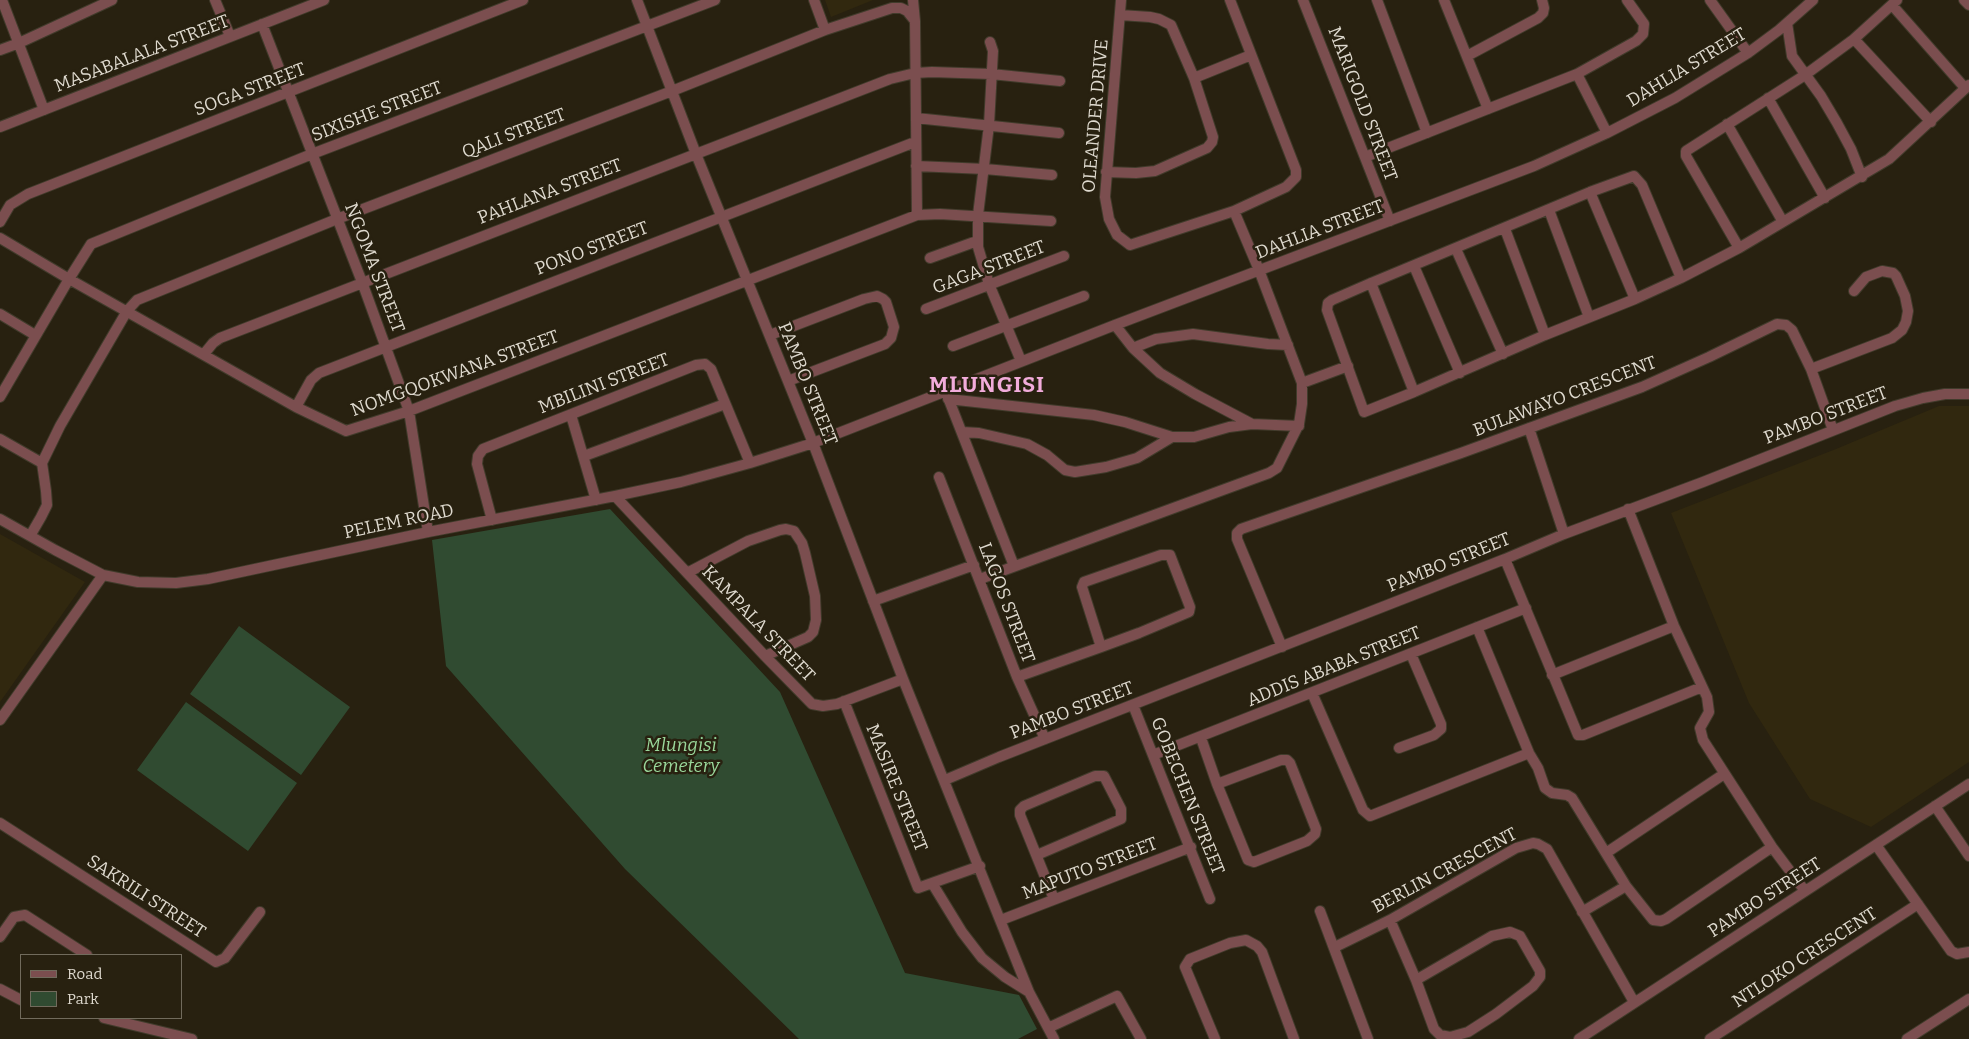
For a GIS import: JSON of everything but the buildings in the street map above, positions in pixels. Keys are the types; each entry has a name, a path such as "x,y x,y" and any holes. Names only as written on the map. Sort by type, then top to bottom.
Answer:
{"street":[{"path":"2,0 44,110"},
{"path":"0,50 112,0"},
{"path":"215,0 230,36"},
{"name":"MASABALALA STREET","path":"0,127 324,0"},
{"name":"SOGA STREET","path":"0,222 10,204 28,194 523,0"},
{"name":"PAMBO STREET","path":"637,0 696,154 749,280 873,601 1029,992 1054,1039"},
{"name":"SIXISHE STREET","path":"0,397 69,278 91,244 312,154 715,0"},
{"path":"814,0 825,30"},
{"path":"913,0 915,21 917,216"},
{"name":"OLEANDER DRIVE","path":"1121,0 1118,57 1105,197 1109,219 1117,235 1130,245 1234,210 1286,187 1296,177 1296,170 1230,0"},
{"name":"MARIGOLD STREET","path":"1303,0 1390,221"},
{"path":"1377,0 1428,133"},
{"path":"1444,0 1488,109"},
{"path":"1467,56 1538,18 1543,13 1544,5 1542,0"},
{"path":"1364,157 1577,74 1636,41 1644,34 1644,24 1627,0"},
{"path":"1710,0 1748,53"},
{"name":"DAHLIA STREET","path":"813,442 946,395 1021,361 1534,166 1607,133 1675,98 1748,53 1813,0"},
{"path":"1964,0 1969,5"},
{"path":"1681,278 1642,185 1636,178 1631,177 1590,192 1332,300 1326,310 1364,412 1635,299 1681,278 1739,248 1889,160 1967,87 1895,2 1854,39 1805,75 1690,147 1686,152 1739,248"},
{"name":"QALI STREET","path":"127,311 133,303 146,296 337,219 672,91 825,30 892,8 901,8 907,11 915,21"},
{"path":"1106,172 1136,173 1155,171 1207,148 1212,142 1213,137 1194,78 1171,25 1150,17 1120,15"},
{"path":"1787,23 1792,56 1821,96 1837,123 1854,156 1862,177"},
{"name":"NGOMA STREET","path":"262,24 362,282 409,411 428,532"},
{"path":"1854,39 1930,122"},
{"path":"990,42 993,51 989,125 978,216 977,241 979,254 989,284 1021,361"},
{"path":"1194,78 1251,56"},
{"name":"PAHLANA STREET","path":"204,354 213,342 220,338 890,79 915,73 991,74 1060,80"},
{"path":"1577,74 1607,133"},
{"path":"1768,98 1825,198"},
{"path":"916,118 1060,133"},
{"path":"1727,124 1783,222"},
{"name":"PONO STREET","path":"296,406 309,383 316,375 386,346 916,142"},
{"path":"916,166 985,169 1052,175"},
{"path":"1590,192 1635,299"},
{"path":"980,579 1274,471 1288,449 1298,426 1301,416 1302,383 1234,210"},
{"path":"1550,210 1589,317"},
{"name":"NOMGQOKWANA STREET","path":"0,238 296,406 346,431 409,411 917,216 933,214 1051,221"},
{"path":"1505,228 1546,335"},
{"path":"930,258 977,241"},
{"path":"1456,249 1503,354"},
{"name":"GAGA STREET","path":"926,309 1064,256"},
{"path":"1414,266 1460,373"},
{"path":"1810,369 1892,338 1902,330 1908,311 1905,296 1893,273 1886,271 1866,277 1854,291"},
{"path":"1371,283 1414,392"},
{"path":"770,335 864,299 877,296 886,302 894,327 890,338 885,344 788,381"},
{"path":"953,346 1084,296"},
{"path":"30,536 47,505 42,463 60,426 127,311"},
{"path":"0,314 36,335"},
{"name":"BULAWAYO CRESCENT","path":"1282,647 1237,539 1237,533 1241,528 1642,387 1777,324 1786,325 1792,330 1810,369 1833,430"},
{"path":"1115,325 1133,348 1149,364 1168,378 1252,424"},
{"path":"1133,348 1156,339 1193,334 1268,344 1288,344"},
{"name":"MBILINI STREET","path":"492,520 477,464 480,452 486,447 701,365 708,366 711,369 750,463"},
{"path":"1302,383 1348,366"},
{"name":"PAMBO STREET","path":"945,780 1564,534 1704,482 1896,406 1945,394 1969,394"},
{"path":"946,395 1094,415 1125,422 1172,437 1194,438 1229,427 1252,424 1298,426"},
{"path":"946,395 1014,566"},
{"path":"584,456 725,404"},
{"path":"571,415 596,500"},
{"path":"1529,428 1564,534"},
{"path":"962,432 979,432 1027,444 1042,452 1064,470 1075,472 1106,467 1137,458 1172,437"},
{"path":"0,439 42,463"},
{"name":"PELEM ROAD","path":"0,519 103,575 138,582 189,582 681,482 750,463 813,442"},
{"name":"LAGOS STREET","path":"939,477 1017,677 1045,739"},
{"name":"KAMPALA STREET","path":"615,496 812,704 823,706 844,701 904,679"},
{"path":"1628,509 1674,626 1710,706 1710,712 1702,724 1700,732 1703,740 1772,847 1805,891"},
{"path":"687,573 748,541 786,528 794,531 802,543 805,553 817,609 816,620 808,638 765,656"},
{"path":"1017,677 1101,647 1189,612 1190,607 1170,555 1161,554 1087,579 1084,582 1082,587 1101,647"},
{"path":"1505,559 1576,734 1580,736 1702,687"},
{"path":"873,601 974,565"},
{"path":"0,720 103,575"},
{"name":"ADDIS ABABA STREET","path":"1154,756 1526,608"},
{"path":"1552,675 1674,626"},
{"path":"1477,627 1529,753 1547,790 1572,798 1626,886 1653,920 1661,921 1772,847"},
{"path":"1399,748 1434,735 1441,729 1441,724 1411,654"},
{"path":"1312,693 1363,810 1370,816 1529,753"},
{"name":"MASIRE STREET","path":"844,701 918,888 932,883"},
{"name":"GOBECHEN STREET","path":"1133,705 1191,847 1210,900"},
{"path":"1201,738 1217,784 1248,860 1254,862 1307,841 1315,834 1316,829 1290,763 1287,760 1281,760 1217,784"},
{"path":"1606,853 1724,774"},
{"path":"1038,855 1121,819 1121,809 1104,776 1095,776 1022,808 1020,815 1038,855 1054,900"},
{"name":"PAMBO STREET","path":"1579,1039 1969,784"},
{"path":"1936,806 1969,856"},
{"name":"SAKRILI STREET","path":"0,823 216,962 225,958 260,912"},
{"name":"BERLIN CRESCENT","path":"1335,947 1390,920 1516,848 1534,843 1547,849 1634,1002"},
{"path":"1876,845 1952,952 1961,954 1969,952"},
{"name":"MAPUTO STREET","path":"1001,920 1191,847"},
{"path":"980,866 932,883 962,932 982,958 1005,977 1029,992"},
{"path":"1582,912 1626,886"},
{"name":"NTLOKO CRESCENT","path":"1710,1039 1918,904"},
{"path":"1320,911 1368,1039"},
{"path":"0,937 14,917 25,915 85,954"},
{"path":"1390,920 1416,980 1434,1029 1440,1035 1450,1037 1468,1032 1534,986 1540,977 1540,971 1520,936 1510,932 1492,936 1416,980"},
{"path":"1215,1039 1185,967 1190,959 1230,943 1246,940 1257,946 1262,952 1294,1039"},
{"path":"0,989 20,999"},
{"path":"1048,1028 1117,996 1141,1039"},
{"path":"1906,1039 1969,999"},
{"path":"124,1020 192,1039"}],"shaded area":[{"path":"825,0 873,0 831,17"},
{"path":"1939,406 1969,406 1969,762 1871,827 1810,799 1749,703 1671,513 1836,449"},
{"path":"0,534 85,582 0,702"}],"green space":[{"name":"Mlungisi Cemetery","path":"610,509 780,692 905,973 1019,995 1037,1029 1018,1039 799,1039 625,869 446,666 432,540"},
{"path":"239,626 350,707 301,775 190,694"},
{"path":"186,702 297,783 248,851 137,770"}],"district":[{"name":"MLUNGISI","path":"987,386"}]}
